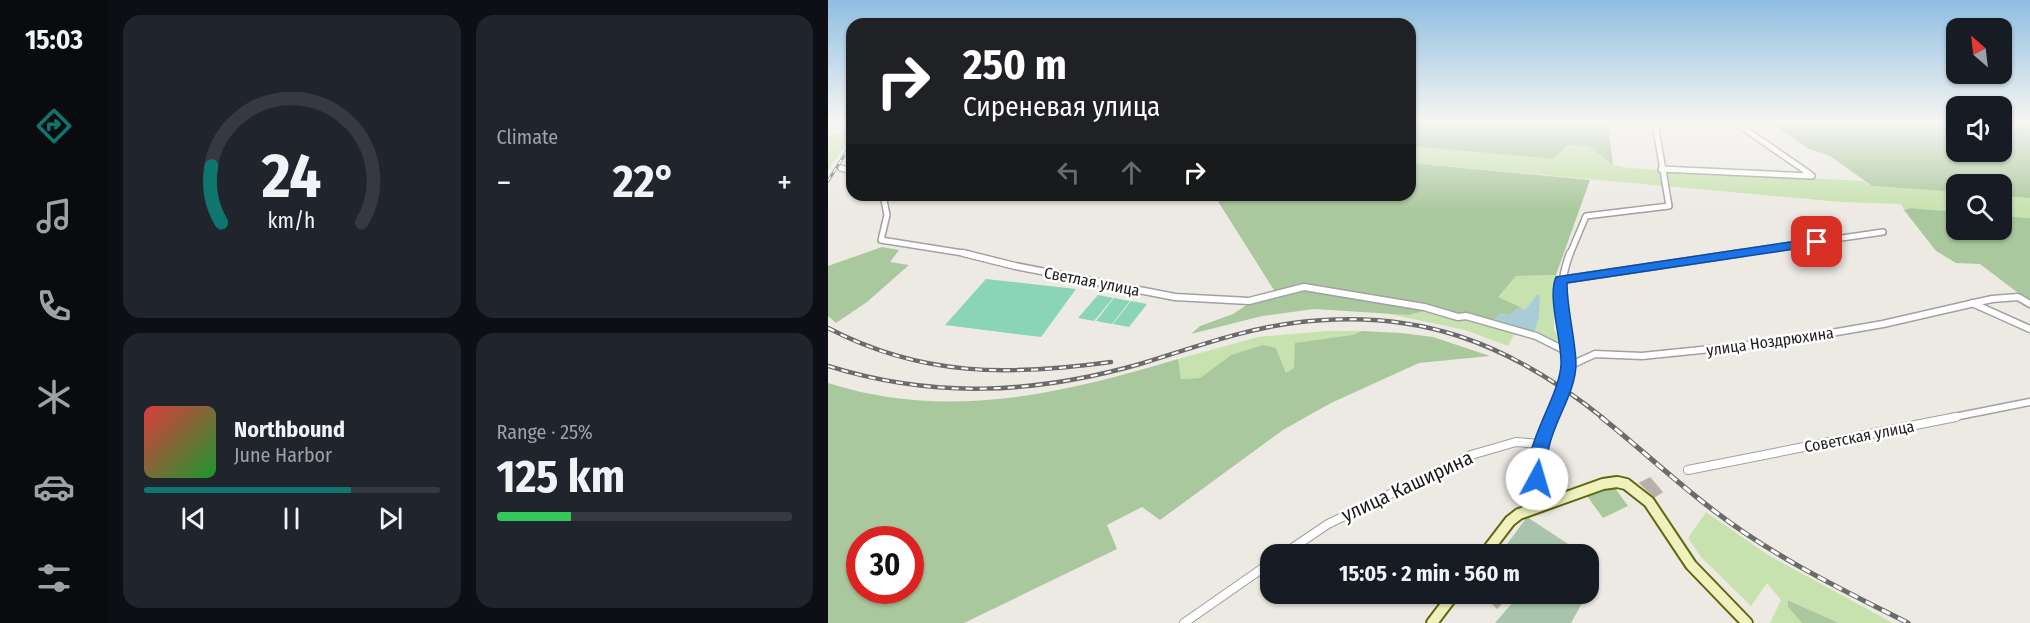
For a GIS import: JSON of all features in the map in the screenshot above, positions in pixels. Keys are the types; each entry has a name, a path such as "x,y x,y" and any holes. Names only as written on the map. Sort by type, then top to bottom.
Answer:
{"street":[{"path":"1546,504 1536,470 1541,444 1564,386 1569,366 1560,299 1561,280 1586,216 1669,206 1659,152"},
{"path":"1661,168 1812,176 1778,152"},
{"path":"841,168 846,169"},
{"name":"Светлая улица","path":"884,201 887,215 881,240 897,244 959,252 1015,266 1175,297 1249,301 1304,287 1424,307 1458,317 1466,316 1518,330 1568,351"},
{"path":"1561,280 1883,232"},
{"name":"улица Ноздрюхина","path":"1569,366 1595,354 1641,356 1779,342 1883,324 1971,303 2018,297 2030,304"},
{"path":"1971,303 2030,328"},
{"name":"Советская улица","path":"1688,470 2030,402"},
{"name":"улица Каширина","path":"1298,544 1328,524 1471,455 1516,441 1541,444"},
{"path":"1492,544 1510,521 1519,514 1603,484 1617,482 1626,484 1649,502 1691,565 1747,623"},
{"path":"1184,623 1260,570"},
{"path":"1432,623 1446,604"}],"green space":[{"path":"828,152 841,152 828,170"},
{"path":"1416,152 1477,152 1553,159 1560,152 1597,152 1613,165 1628,168 1862,181 1872,186 1946,191 1946,211 1910,208 1904,210 1901,204 1841,202 1416,164"},
{"path":"1477,152 1560,152 1553,159"},
{"path":"1597,152 1611,152 1613,165"},
{"path":"1818,152 1946,152 1946,162 2012,162 2012,152 2030,152 2030,198 2012,197 2012,174 1946,174 1946,191 1872,186 1830,156"},
{"path":"1416,164 1590,180 1556,275 1516,276 1498,297 1520,307 1509,315 1500,314 1494,321 1468,313 1458,315 1435,308 1409,315 1314,309 1262,316 1191,334 1200,326 1233,314 1248,304 1279,298 1218,201 1416,201"},
{"path":"2012,197 2030,198 2030,218 2012,217"},
{"path":"1910,208 1946,211 1946,240 2012,240 2012,217 2030,218 2030,302 1980,264 1956,263 1936,251 1904,210"},
{"path":"882,247 899,250 890,262 909,265 867,302 836,323 828,316 828,266"},
{"path":"1556,275 1558,318 1554,319 1554,330 1560,341 1558,347 1534,333 1540,295 1525,310 1497,297 1516,276"},
{"path":"986,279 1076,289 1041,337 945,325"},
{"path":"1098,295 1113,298 1094,321 1078,318"},
{"path":"1114,298 1130,301 1112,324 1096,321"},
{"path":"1131,301 1147,304 1129,327 1113,324"},
{"path":"1427,310 1516,331 1508,346 1465,330 1380,312 1409,315"},
{"path":"1327,331 1362,331 1286,373 1276,348 1231,355 1200,378 1181,379 1178,359 1258,337"},
{"path":"1362,331 1401,333 1433,337 1490,356 1419,363 1331,403 1283,430 1160,520 1142,507 1107,525 1117,549 964,623 828,623 828,383 872,394 916,400 960,401 1004,398 1091,383 1178,359 1181,379 1200,378 1231,355 1263,345 1276,348 1286,373 1294,368 1295,343 1353,335"},
{"path":"1615,488 1628,506 1603,518 1587,496"},
{"path":"1706,512 1768,555 1893,623 1838,623 1789,600 1788,607 1802,623 1770,623 1781,600 1767,583 1751,606 1701,557 1688,538"},
{"path":"1527,517 1568,544 1507,544"},
{"path":"1788,600 1838,623 1802,623 1788,607"},
{"path":"1511,604 1581,604 1571,623 1495,623"}],"water":[{"path":"1537,295 1540,295 1539,317 1534,333 1498,322 1495,319 1500,314 1509,315 1520,307 1525,310"}],"building":[{"path":"1650,478 1662,492 1654,497 1640,483"}],"railway":[{"path":"828,181 846,152"},
{"path":"828,366 867,377 906,384 945,388 1022,387 1100,374 1273,326 1338,319 1380,320 1420,326 1458,336 1496,350 1567,391 1603,418"},
{"path":"828,328 863,344 898,356 966,369 1037,369 1111,362"},
{"path":"1601,417 1687,490 1739,529 1810,572 1908,623"}],"route":[{"path":"1537,479 1536,470 1541,444 1564,386 1569,366 1567,335 1563,326 1560,299 1561,280 1817,242"}]}
